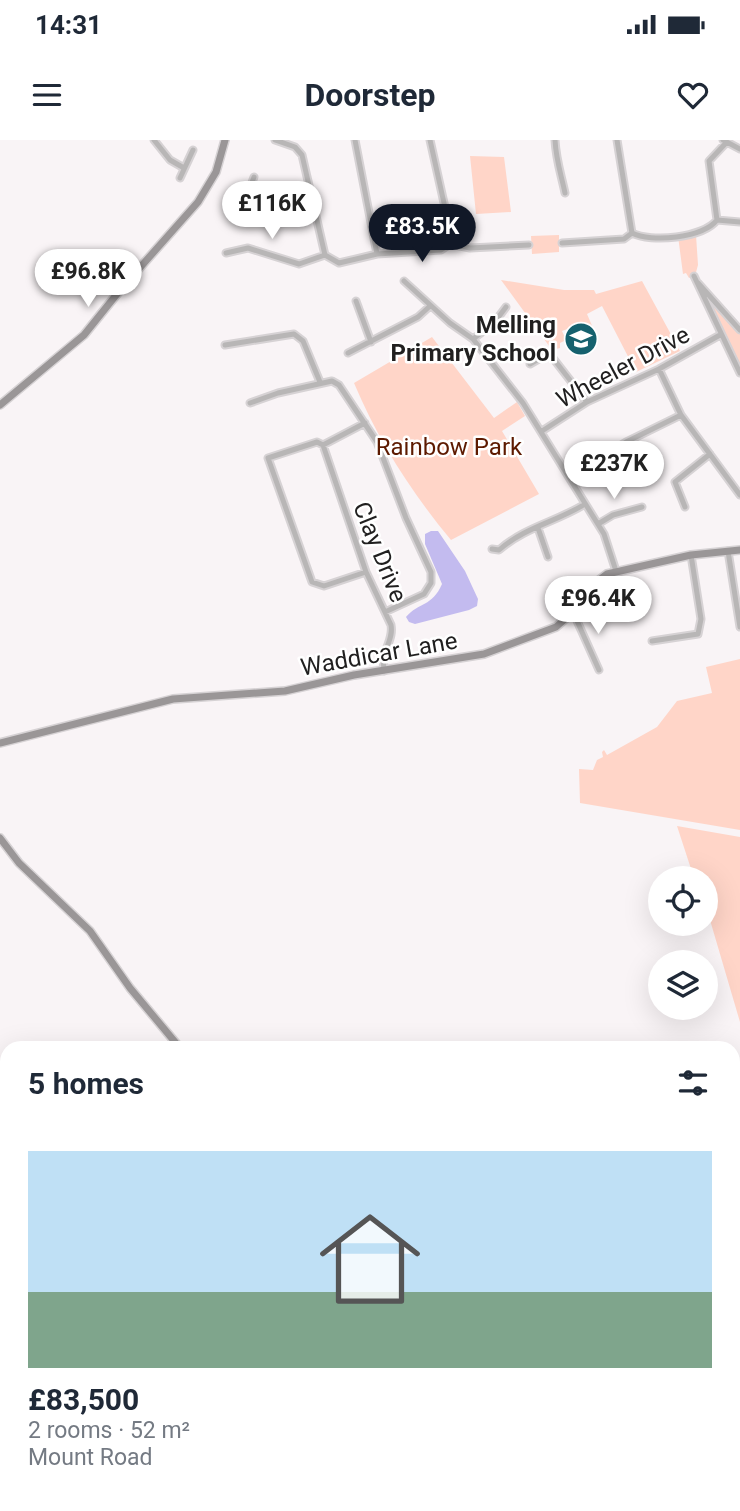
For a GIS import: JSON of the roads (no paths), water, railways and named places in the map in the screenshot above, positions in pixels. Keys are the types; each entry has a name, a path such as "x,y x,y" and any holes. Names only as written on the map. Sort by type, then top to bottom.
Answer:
{"street":[{"path":"154,140 170,160 184,168"},
{"path":"0,405 76,344 182,221 208,187 225,140"},
{"path":"275,140 295,147 302,155 325,255 339,263 377,254 441,250 450,244 470,248 529,245"},
{"path":"355,140 377,254"},
{"path":"439,140 431,141 450,230 450,244"},
{"path":"555,140 556,164 561,172 565,193"},
{"path":"617,140 632,233"},
{"path":"632,233 641,238 696,235 711,228 717,220 709,161 724,142 740,149"},
{"path":"180,178 193,150"},
{"path":"247,196 254,177"},
{"path":"249,188 267,196 285,198 310,195"},
{"path":"717,220 740,222"},
{"path":"562,243 624,239 632,233"},
{"path":"226,253 248,248 299,264 325,255"},
{"path":"740,330 695,278 702,299 740,373"},
{"path":"404,281 430,306 473,339 542,431 598,524 616,571"},
{"path":"702,299 711,294"},
{"path":"356,301 371,341"},
{"path":"348,353 418,317 430,306"},
{"path":"473,339 494,323 506,307"},
{"path":"225,345 294,334 303,341 320,382"},
{"name":"Wheeler Drive","path":"542,431 587,402 659,369 720,335"},
{"path":"530,364 549,353 587,402"},
{"path":"659,369 681,415 740,495"},
{"path":"250,403 320,382 332,381 339,386 365,423 377,442 406,518 431,572 431,583 424,594 385,612"},
{"path":"570,477 626,442 681,415"},
{"path":"365,423 323,445 317,442 268,458 312,582 324,586 366,572"},
{"name":"Clay Drive","path":"323,445 366,572 393,632 382,655 384,671"},
{"path":"685,507 675,482 710,454"},
{"path":"492,549 499,550 516,535 538,528 585,504"},
{"path":"598,524 613,515 642,507"},
{"path":"538,528 548,557"},
{"name":"Waddicar Lane","path":"0,743 173,699 285,691 484,654 547,632 573,612 594,584 616,571 691,555 740,550"},
{"path":"728,551 740,627"},
{"path":"652,642 698,634 701,619 691,555"},
{"path":"573,612 599,670"},
{"path":"0,838 19,863 90,931 138,999 174,1041"}],"place":[{"name":"Melling Primary School","path":"581,339"}],"park label":[{"name":"Rainbow Park","path":"449,447"}]}
